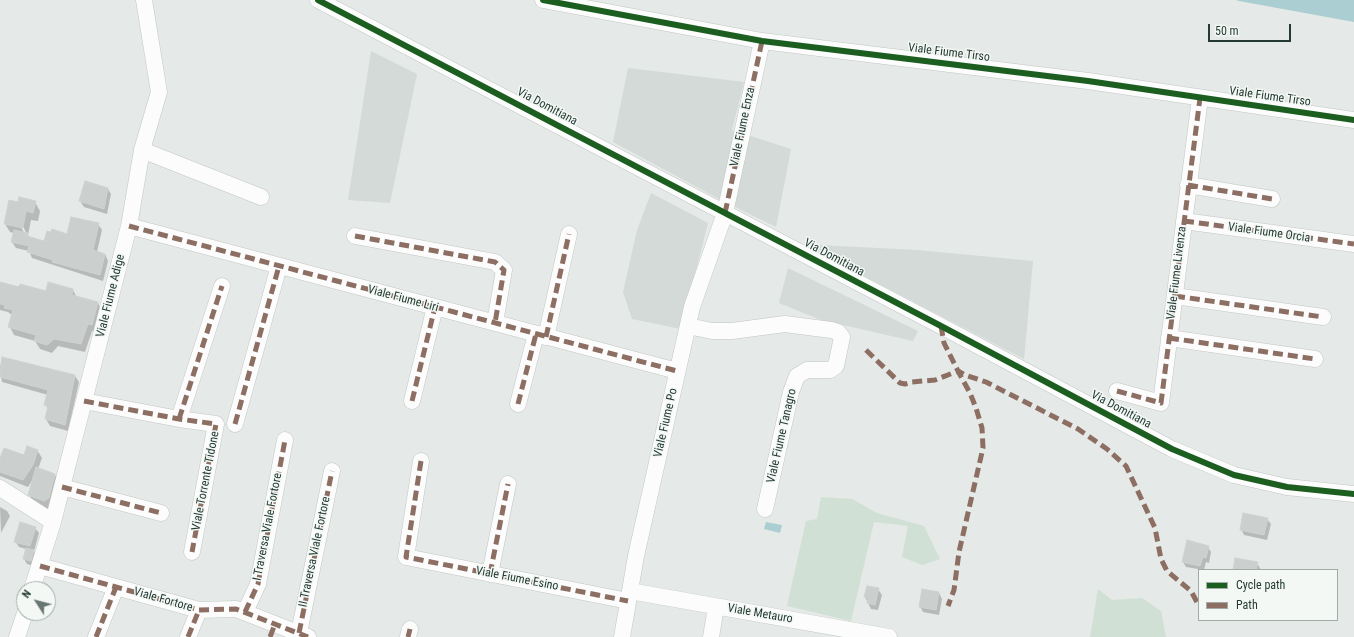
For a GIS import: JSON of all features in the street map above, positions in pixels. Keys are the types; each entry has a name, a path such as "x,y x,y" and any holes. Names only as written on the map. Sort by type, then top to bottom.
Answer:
{"street":[{"name":"Viale Fiume Adige","path":"35,581 53,522 129,226 142,150 159,92 144,0"},
{"name":"Via Domitiana","path":"318,0 1172,449 1234,475 1287,486 1354,494"},
{"name":"Viale Fiume Tirso","path":"543,0 762,40 1088,81 1354,120"},
{"name":"Viale Fiume Enza","path":"725,213 762,40"},
{"name":"Viale Fiume Livenza","path":"1117,391 1161,402 1200,98"},
{"path":"142,150 261,197"},
{"path":"1188,185 1272,199"},
{"name":"Viale Fiume Po","path":"622,637 636,556 692,307 725,213"},
{"name":"Viale Fiume Orcia","path":"1184,221 1354,244"},
{"name":"Viale Fiume Liri","path":"129,226 678,371"},
{"path":"518,404 541,335 569,234"},
{"path":"355,236 495,262 504,270 495,323"},
{"path":"235,424 279,266"},
{"path":"179,419 222,286"},
{"path":"1174,296 1323,317"},
{"path":"412,401 435,307"},
{"name":"Viale Fiume Tanagro","path":"688,326 712,331 732,331 785,324 831,330 838,332 842,337 836,366 830,370 807,370 798,376 791,392 765,509"},
{"path":"1169,338 1315,358"},
{"name":"Viale Torrente Tidone","path":"84,401 179,419 216,424 192,552"},
{"name":"I Traversa Viale Fortore","path":"245,612 258,584 285,440"},
{"name":"Viale Fiume Esino","path":"421,460 406,557 490,574 629,596"},
{"name":"II Traversa Viale Fortore","path":"303,635 332,471"},
{"path":"490,574 508,484"},
{"path":"62,487 160,513"},
{"path":"0,488 53,522"},
{"name":"Viale Fortore","path":"40,566 199,610 236,609 245,612 273,631 303,635"},
{"path":"96,637 116,587"},
{"name":"Viale Metauro","path":"629,596 716,607 848,633 889,637"},
{"path":"711,637 716,607"},
{"path":"188,637 199,610"},
{"path":"17,637 22,621"}],"shaded area":[{"path":"371,51 417,74 390,203 348,200"},
{"path":"628,68 744,82 732,130 791,149 776,227 721,200 613,142"},
{"path":"651,193 708,223 681,329 632,319 623,292 637,230"},
{"path":"818,245 917,250 1033,261 1024,359 816,251"},
{"path":"788,268 918,331 913,341 821,320 779,303"}],"green space":[{"path":"821,497 852,499 877,513 924,526 940,559 922,565 902,557 908,526 874,522 851,621 787,606 806,521 817,519"},
{"path":"1098,589 1112,600 1142,598 1161,611 1166,637 1090,637"}],"water":[{"path":"1236,0 1354,0 1354,22 1239,1"},
{"path":"766,522 782,525 780,533 764,529"}],"building":[{"path":"85,181 108,188 104,209 79,201"},
{"path":"19,197 36,201 33,213 26,211 23,228 4,224 9,200 18,202"},
{"path":"71,217 99,223 93,250 105,254 100,275 52,262 53,260 27,252 29,246 11,242 14,230 28,233 27,236 44,241 47,231 51,232 52,229 67,234"},
{"path":"0,282 19,287 20,284 46,291 48,282 73,289 72,295 98,302 92,325 88,324 81,344 54,339 47,345 34,341 36,335 8,327 13,310 4,308 5,305 0,304"},
{"path":"2,357 75,375 65,425 45,419 48,406 44,405 48,390 0,377"},
{"path":"27,446 38,450 33,465 23,480 0,472 0,458 4,448 24,455"},
{"path":"36,467 55,474 49,498 44,501 28,495"},
{"path":"1243,513 1268,518 1264,535 1240,530"},
{"path":"20,522 36,527 30,546 14,542"},
{"path":"1187,540 1209,546 1206,558 1203,557 1200,566 1182,562"},
{"path":"26,548 34,550 31,561 23,559"},
{"path":"1235,558 1258,562 1256,569 1233,569"},
{"path":"867,586 879,588 875,605 867,603 868,598 864,597"},
{"path":"922,589 939,592 936,610 919,607"}],"marked path":[{"path":"725,213 762,41"},
{"path":"1117,391 1161,403 1200,98"},
{"path":"1188,185 1272,199"},
{"path":"1184,221 1354,244"},
{"path":"129,226 677,371"},
{"path":"546,337 569,234"},
{"path":"355,236 495,262 504,270 495,323"},
{"path":"235,424 279,266"},
{"path":"179,419 222,286"},
{"path":"1175,296 1323,317"},
{"path":"412,401 435,307"},
{"path":"941,326 944,343 958,371 986,382 1078,429 1107,449 1126,466 1155,528 1161,559 1167,571 1191,591 1198,604"},
{"path":"518,404 536,334"},
{"path":"1169,338 1315,359"},
{"path":"866,350 900,383 905,384 935,380 958,371 976,408 982,428 983,448 959,552 954,590 948,606"},
{"path":"84,401 179,419 216,424 192,552"},
{"path":"245,612 258,584 285,440"},
{"path":"421,461 406,557 628,601"},
{"path":"299,633 332,471"},
{"path":"490,574 508,484"},
{"path":"62,487 161,513"},
{"path":"40,566 199,610 236,609 308,637"},
{"path":"96,637 116,587"},
{"path":"188,637 199,610"},
{"path":"270,637 275,624"},
{"path":"408,637 410,629"}],"cycle path":[{"path":"318,0 941,326 1172,449 1234,475 1287,487 1354,494"},
{"path":"543,0 762,41 1088,81 1354,120"}]}
